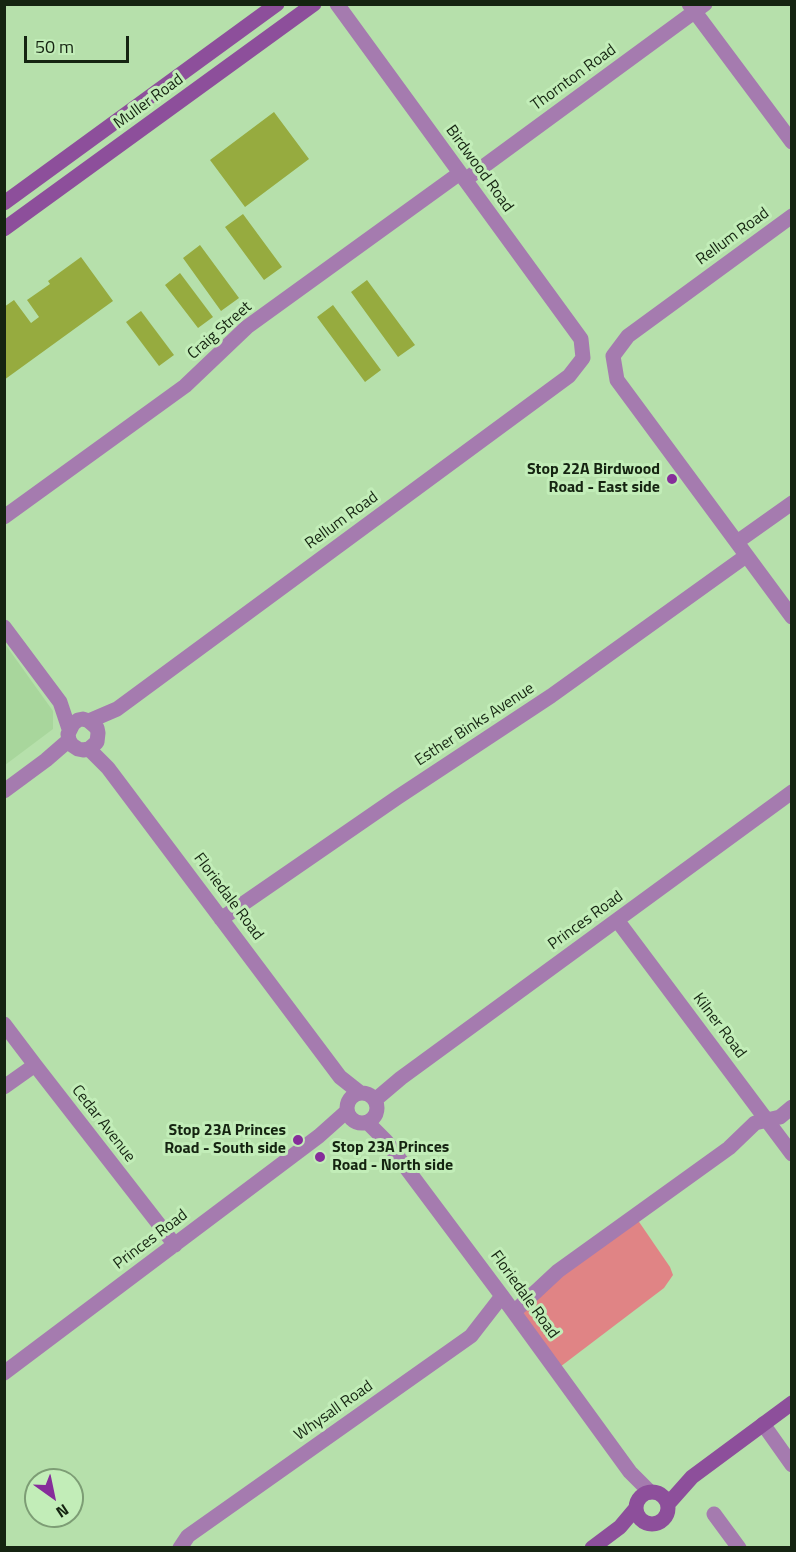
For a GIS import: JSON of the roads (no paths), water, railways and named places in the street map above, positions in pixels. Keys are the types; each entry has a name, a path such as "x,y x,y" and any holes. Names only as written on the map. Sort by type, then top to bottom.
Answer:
{"main road":[{"name":"Muller Road","path":"4,203 277,4"},
{"name":"Muller Road","path":"4,229 304,8"},
{"path":"668,1504 692,1477 792,1403"},
{"path":"592,1548 620,1527 646,1498 692,1477"},
{"path":"620,1527 657,1523 662,1520 668,1510 668,1504 661,1495 646,1498"},
{"path":"646,1498 640,1518 647,1523"}],"street":[{"name":"Birdwood Road","path":"337,4 581,339 583,358"},
{"path":"696,7 792,142"},
{"name":"Thornton Road","path":"463,176 696,7"},
{"name":"Craig Street","path":"4,517 185,386 247,327 463,176"},
{"name":"Rellum Road","path":"737,542 617,380 613,356 628,336 792,216"},
{"name":"Rellum Road","path":"4,791 84,735 569,376 583,358"},
{"path":"792,503 737,542 792,617"},
{"name":"Esther Binks Avenue","path":"221,919 398,796 551,696 746,556"},
{"name":"Floriedale Road","path":"4,627 514,1312 630,1472 646,1498"},
{"name":"Princes Road","path":"4,1372 319,1136 402,1078 792,792"},
{"name":"Kilner Road","path":"617,920 792,1154"},
{"name":"Cedar Avenue","path":"4,1024 175,1245"},
{"path":"4,1088 35,1065"},
{"path":"514,1312 558,1271 729,1148 755,1124 780,1117 792,1107"},
{"name":"Whysall Road","path":"180,1548 188,1536 471,1336 502,1296"},
{"path":"763,1424 792,1465"},
{"path":"714,1514 739,1548"}],"place":[{"name":"Stop 22A Birdwood Road - East side","path":"672,479"},
{"name":"Stop 23A Princes Road - South side","path":"298,1140"},
{"name":"Stop 23A Princes Road - North side","path":"320,1157"}]}
